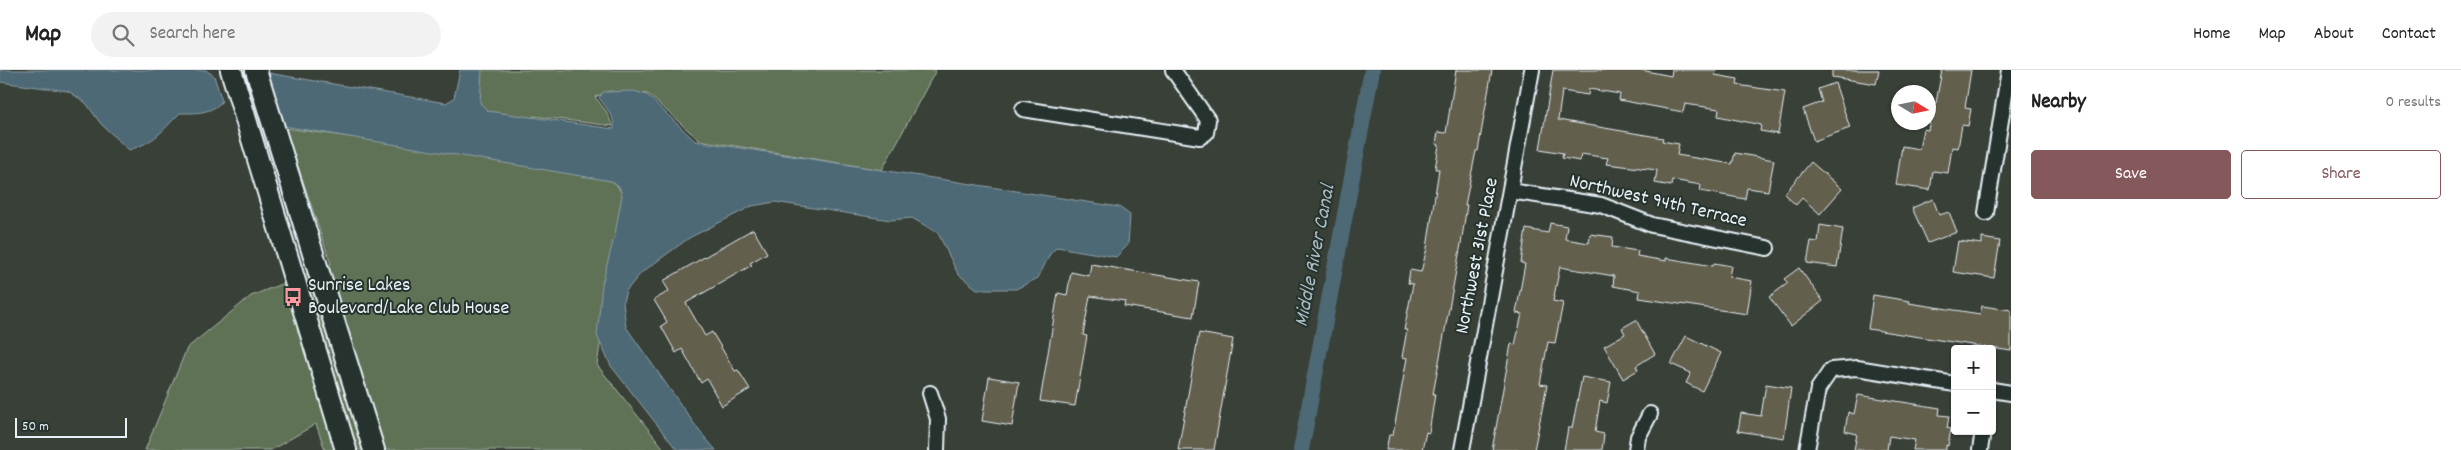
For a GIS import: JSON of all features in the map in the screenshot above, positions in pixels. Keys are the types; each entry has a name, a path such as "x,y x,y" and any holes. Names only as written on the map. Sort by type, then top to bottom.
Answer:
{"street":[{"path":"231,70 346,450"},
{"path":"256,70 374,450"},
{"path":"1023,109 1200,137 1206,132 1208,120 1173,70"},
{"name":"Northwest 31st Place","path":"1462,450 1532,70"},
{"path":"1986,213 2009,70"},
{"name":"Northwest 94th Terrace","path":"1510,192 1601,205 1652,225 1767,248"},
{"path":"1807,450 1818,389 1831,370 1857,368 1951,383"},
{"path":"1996,391 2011,393"},
{"path":"930,393 938,419 937,450"},
{"path":"1636,450 1638,437 1650,414"},
{"path":"1980,450 1982,435"}],"green space":[{"path":"479,70 936,70 882,170 699,140 648,94 609,91 595,97 606,111 613,126 533,116 524,165 614,181 623,195 597,365 665,450 325,450 316,424 271,450 145,450 187,348 251,296 331,264 285,128 513,159 474,111"}],"water":[{"path":"0,70 206,70 214,76 222,101 208,111 180,113 152,140 129,150 101,124 86,103 68,91 0,82"},
{"path":"460,70 482,70 480,103 488,111 614,129 612,116 599,98 603,92 634,91 647,95 695,141 1119,207 1130,215 1128,245 1116,257 1057,247 1050,254 1038,278 1016,289 977,289 958,274 938,233 912,218 890,220 775,202 752,206 689,238 641,273 626,291 623,302 626,327 700,432 716,450 677,450 611,366 597,336 602,284 615,234 622,195 619,186 611,181 284,126 268,73 446,103 454,98"}],"building":[{"path":"1456,70 1492,70 1478,151 1476,151 1465,205 1467,205 1461,244 1433,394 1435,394 1429,433 1426,432 1422,450 1386,450 1389,435 1393,435 1407,358 1402,357 1407,330 1404,330 1413,284 1408,283 1410,270 1421,272 1427,248 1439,169 1435,169 1439,145 1436,144 1438,132 1446,133"},
{"path":"1553,70 1641,70 1671,76 1672,70 1716,70 1715,75 1738,79 1737,85 1785,92 1778,134 1760,131 1761,125 1718,116 1719,109 1685,104 1683,112 1619,100 1620,94 1589,89 1588,95 1562,91 1558,120 1663,138 1662,141 1679,144 1677,155 1732,164 1735,153 1774,160 1768,191 1747,188 1745,199 1700,191 1701,185 1672,180 1671,186 1655,183 1657,170 1606,164 1608,158 1581,154 1580,161 1562,158 1563,153 1540,149"},
{"path":"1832,70 1879,70 1876,84 1832,77"},
{"path":"1942,70 1971,70 1965,108 1971,109 1968,126 1962,125 1958,148 1952,147 1948,173 1933,171 1930,190 1896,185 1902,146 1919,149 1923,130 1936,130 1936,103"},
{"path":"1835,83 1850,128 1814,141 1803,109 1822,102 1818,89"},
{"path":"1811,162 1842,189 1820,214 1802,198 1796,205 1784,194"},
{"path":"1933,199 1939,215 1949,212 1957,232 1928,243 1912,208"},
{"path":"1550,223 1567,226 1565,239 1589,243 1590,234 1613,237 1612,247 1638,251 1637,256 1666,261 1666,258 1713,266 1714,263 1731,266 1729,277 1752,281 1747,314 1639,298 1640,291 1613,286 1614,276 1560,267 1553,301 1563,303 1555,343 1548,342 1540,384 1547,385 1534,450 1492,450 1511,344 1515,345 1522,314 1516,313 1525,264 1521,263 1526,229 1548,233"},
{"path":"1820,225 1843,229 1837,267 1807,263 1811,241 1818,242"},
{"path":"753,229 767,253 750,263 752,265 686,303 705,336 712,332 735,371 738,370 750,389 722,406 707,379 701,383 682,349 676,353 661,326 667,322 654,300 669,291 663,281"},
{"path":"1982,238 2000,241 1994,278 1953,272 1958,241 1982,244"},
{"path":"1091,264 1199,282 1193,317 1124,306 1125,301 1090,296 1083,335 1087,336 1075,406 1040,401 1058,293 1067,295 1071,272 1089,276"},
{"path":"1799,268 1823,301 1791,326 1769,297 1788,283 1784,279"},
{"path":"1873,295 1910,301 1909,303 1980,314 1982,306 2011,310 2011,351 1996,349 1996,345 1972,345 1868,329"},
{"path":"1636,320 1655,354 1636,366 1638,370 1623,379 1604,346 1625,334 1622,328"},
{"path":"1199,333 1233,339 1214,450 1178,450"},
{"path":"1686,336 1721,353 1702,391 1686,383 1691,373 1671,364"},
{"path":"989,377 1019,382 1012,426 982,421"},
{"path":"1582,377 1611,382 1607,403 1600,401 1595,432 1604,434 1602,450 1564,450 1568,428 1572,428"},
{"path":"1766,384 1791,388 1784,438 1738,431 1741,413 1761,416"},
{"path":"1858,395 1940,408 1939,415 1949,416 1947,428 1951,429 1948,446 1946,445 1946,450 1913,450 1915,440 1889,436 1887,450 1854,450 1857,434 1845,431 1848,412 1854,414"}],"waterway":[{"name":"Middle River Canal","path":"1301,450 1372,70"}],"place":[{"name":"Sunrise Lakes Boulevard/Lake Club House","path":"293,297"}]}
